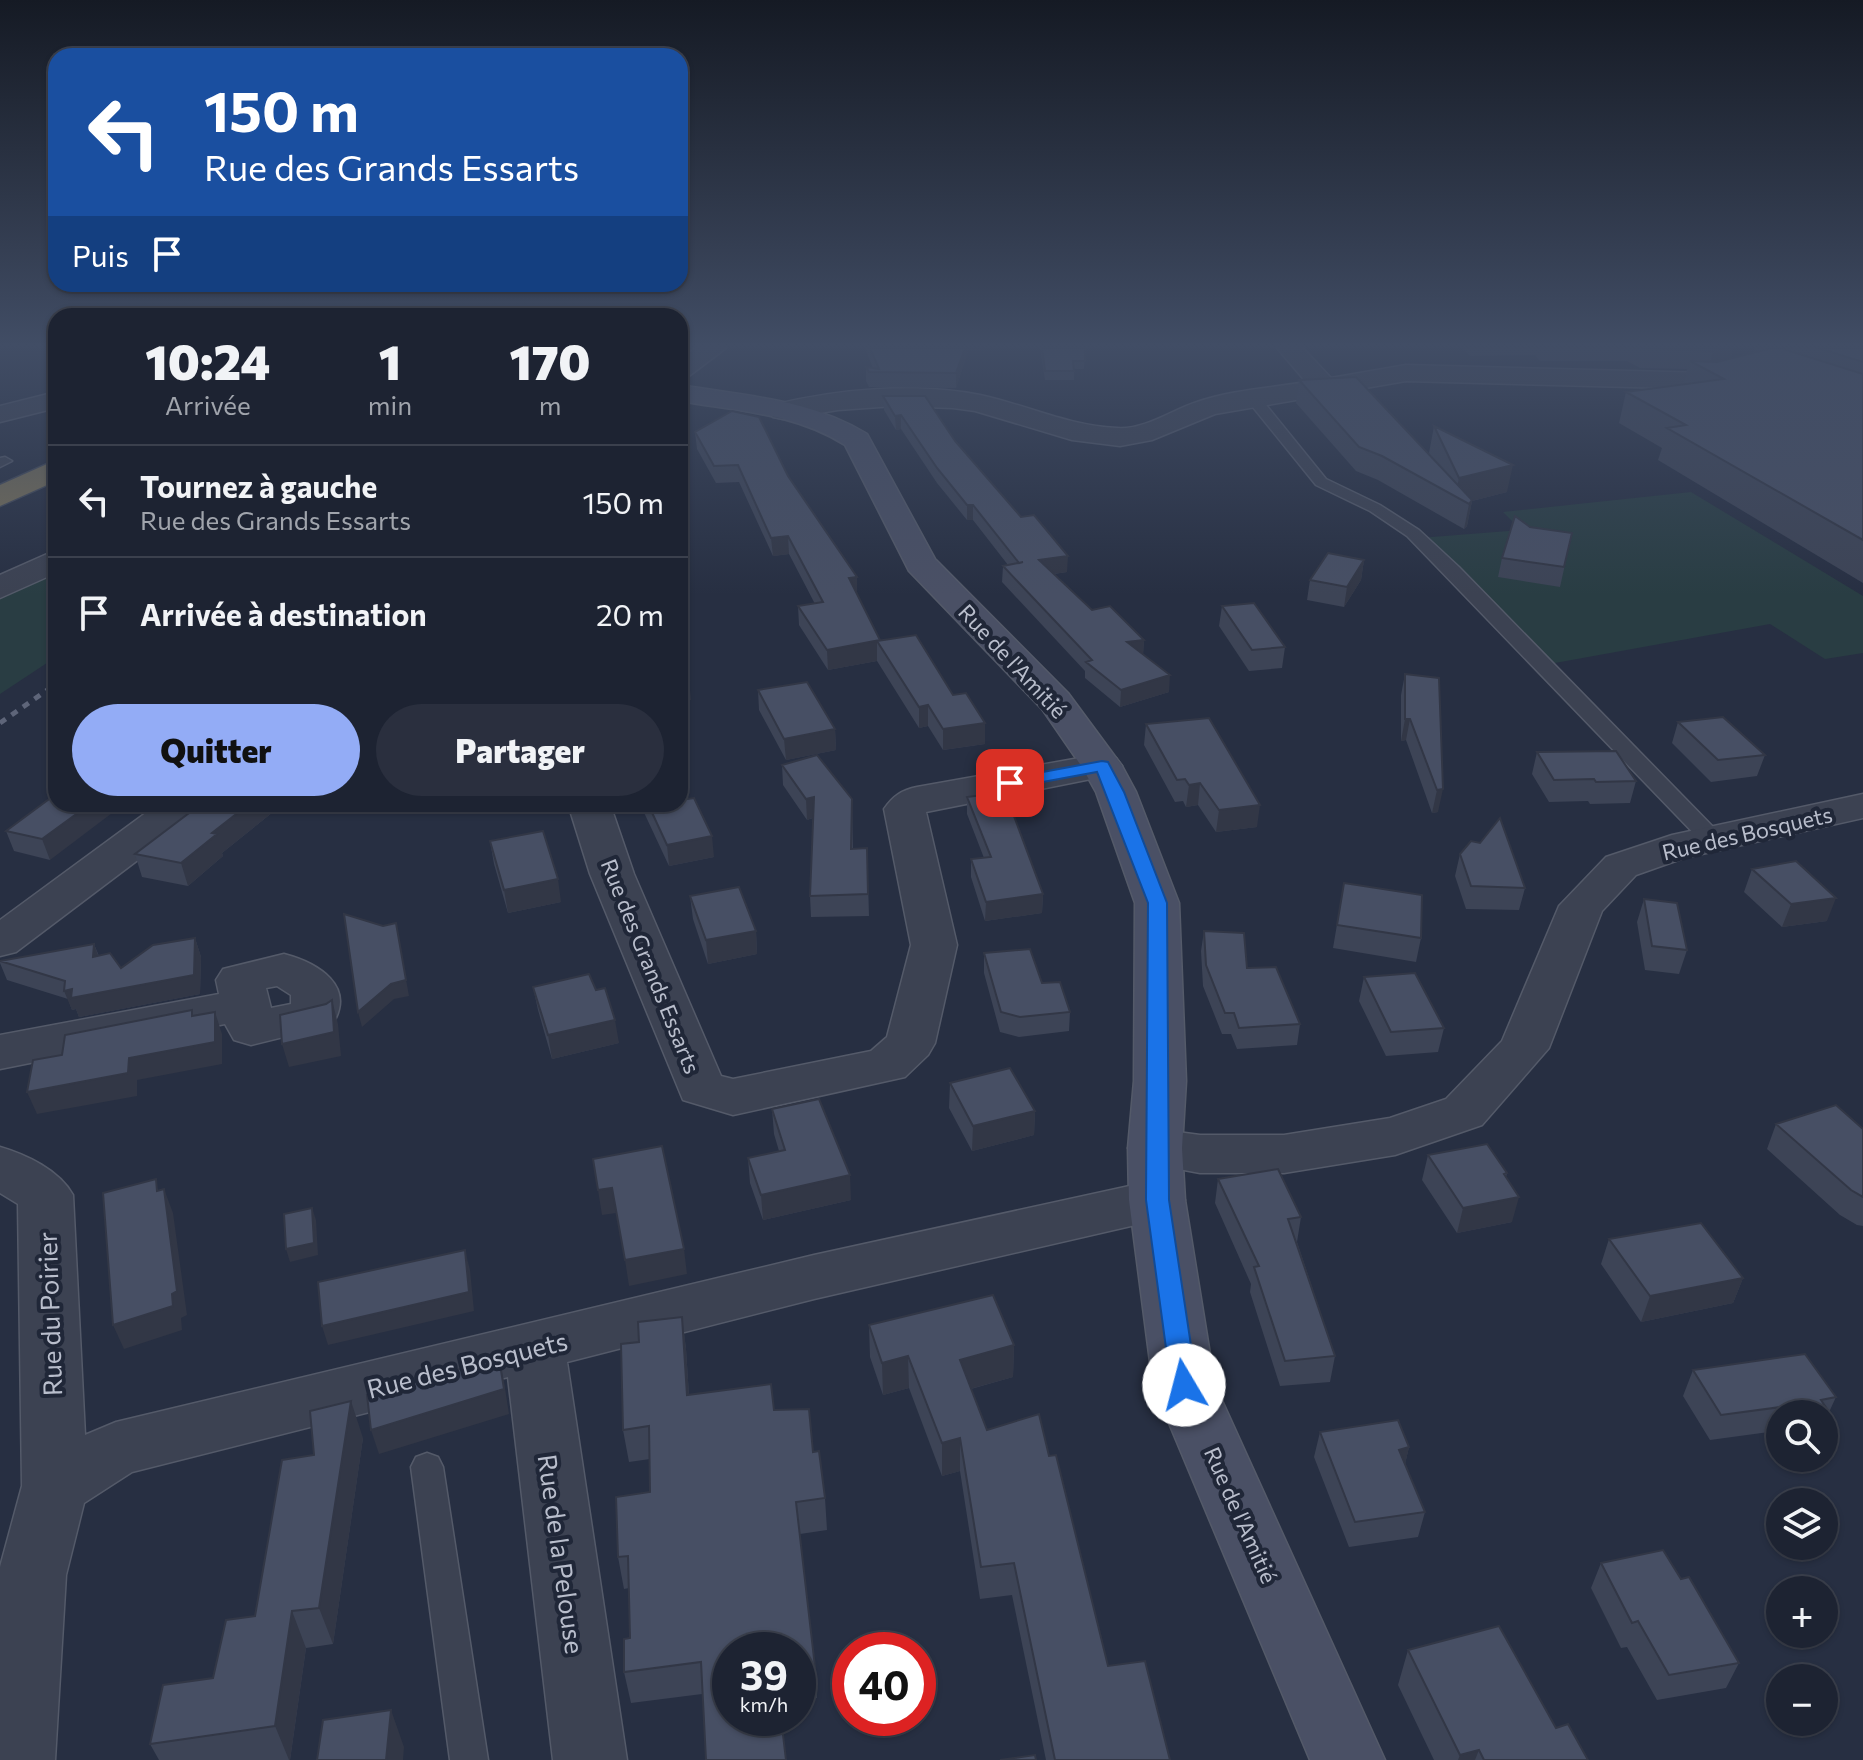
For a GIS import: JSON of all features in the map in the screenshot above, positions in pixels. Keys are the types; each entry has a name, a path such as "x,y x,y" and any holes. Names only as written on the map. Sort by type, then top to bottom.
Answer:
{"highway":[{"path":"0,497 48,473"}],"street":[{"name":"Rue de l'Amitié","path":"841,430 857,440 921,564 1055,701 1102,766 1116,792 1157,903 1160,1081 1156,1174 1184,1385 1348,1760"},
{"path":"1066,430 1120,437 1151,430"},
{"path":"0,588 48,564"},
{"name":"Rue des Grands Essarts","path":"592,812 612,874 701,1088 733,1097 887,1065 910,1043 934,945 905,809 917,799 1102,766"},
{"name":"Rue des Bosquets","path":"55,1486 116,1449 814,1277 1156,1174 1200,1154 1284,1154 1395,1136 1464,1112 1524,1048 1581,906 1621,866 1672,848 1863,806"},
{"path":"0,942 174,812"},
{"path":"0,1052 245,1005"},
{"name":"Rue du Poirier","path":"0,1167 45,1195 55,1486"},
{"name":"Rue de la Pelouse","path":"535,1348 590,1760"},
{"path":"18,1760 32,1575 55,1486"}],"lane":[{"path":"1279,430 1321,482 1375,508 1413,533 1442,560 1712,839"},
{"path":"427,1467 469,1760"}],"shaded area":[{"path":"1691,492 1863,596 1863,653 1825,659 1770,624 1544,665 1419,538 1521,530 1503,512"},
{"path":"48,570 48,662 0,694 0,595"}],"building":[{"path":"765,430 788,476 857,577 849,578 880,640 827,650 798,606 823,602 788,536 771,538 738,465 714,466 695,432"},
{"path":"911,430 948,430 1021,517 1034,515 1068,556 1039,560 1092,610 1110,606 1144,640 1127,642 1170,675 1121,690 1086,662 1092,660 1003,566 1019,563 973,505 967,505"},
{"path":"1344,430 1406,430 1472,500 1469,504 1382,456 1359,447"},
{"path":"1436,430 1442,430 1513,465 1459,478"},
{"path":"1671,430 1863,430 1863,540"},
{"path":"1515,516 1530,527 1572,533 1564,567 1502,558"},
{"path":"1328,553 1364,560 1347,587 1310,580"},
{"path":"1254,603 1285,647 1252,650 1222,606"},
{"path":"916,635 953,695 966,693 985,723 943,729 928,705 919,707 877,641"},
{"path":"1405,674 1439,678 1443,789 1437,790 1410,719 1405,719"},
{"path":"807,682 835,729 784,739 758,690"},
{"path":"1723,717 1765,755 1718,760 1678,722"},
{"path":"1209,718 1260,805 1219,810 1200,783 1189,785 1185,779 1177,780 1146,724"},
{"path":"1616,751 1636,781 1554,780 1537,752"},
{"path":"817,755 852,799 851,849 867,848 868,894 810,896 814,797 806,799 782,765"},
{"path":"1005,792 1043,894 986,902 971,859 991,857 967,797"},
{"path":"694,798 712,836 667,845 652,812 688,812 688,799"},
{"path":"48,800 48,812 79,812 42,839 6,831"},
{"path":"190,812 239,812 181,863 135,854"},
{"path":"1500,818 1525,888 1471,886 1460,854 1471,841 1480,843"},
{"path":"543,831 558,879 504,890 490,841"},
{"path":"1796,861 1836,898 1791,904 1752,869"},
{"path":"1344,883 1422,895 1421,938 1337,925"},
{"path":"739,887 756,931 706,940 690,896"},
{"path":"1644,899 1677,903 1687,950 1652,946"},
{"path":"344,914 383,926 396,923 406,980 391,984 358,1012"},
{"path":"1204,931 1244,933 1247,968 1276,967 1300,1024 1239,1028 1234,1013 1225,1013 1206,965"},
{"path":"195,938 194,975 71,998 72,989 64,991 65,981 0,961 94,944 93,957 110,953 121,968 153,945"},
{"path":"1030,949 1042,983 1060,982 1070,1012 1020,1017 1001,1012 984,953"},
{"path":"1415,973 1444,1028 1391,1032 1364,977"},
{"path":"589,974 596,990 605,988 615,1020 548,1035 533,987"},
{"path":"332,1000 334,1032 282,1044 280,1015"},
{"path":"192,1010 192,1016 215,1012 215,1042 129,1058 128,1073 27,1092 33,1060 62,1055 65,1035"},
{"path":"1010,1068 1035,1111 973,1126 950,1083"},
{"path":"819,1099 850,1175 761,1195 748,1158 785,1150 772,1109"},
{"path":"1836,1105 1863,1129 1863,1197 1776,1124"},
{"path":"1487,1144 1519,1197 1463,1208 1428,1155"},
{"path":"662,1146 684,1249 625,1260 612,1188 598,1190 593,1159"},
{"path":"1278,1169 1301,1217 1288,1219 1335,1356 1285,1361 1254,1267 1259,1266 1218,1179"},
{"path":"156,1179 157,1191 164,1189 177,1291 172,1294 173,1306 113,1325 103,1193"},
{"path":"312,1208 314,1243 286,1249 284,1214"},
{"path":"1701,1223 1743,1278 1650,1296 1609,1239"},
{"path":"465,1250 469,1292 322,1326 318,1282"},
{"path":"993,1295 1014,1345 960,1360 987,1430 1039,1414 1049,1456 1056,1455 1108,1666 1145,1661 1170,1760 1055,1760 1014,1563 981,1567 960,1438 942,1443 908,1356 882,1363 869,1325"},
{"path":"682,1317 687,1395 771,1384 774,1410 809,1409 813,1452 819,1451 825,1498 796,1502 811,1632 712,1632 712,1736 783,1736 786,1760 706,1760 701,1662 624,1672 624,1639 630,1638 628,1556 618,1557 616,1497 650,1492 649,1426 623,1430 621,1344 639,1342 638,1322"},
{"path":"1805,1354 1836,1397 1766,1400 1766,1409 1721,1415 1693,1370"},
{"path":"499,1358 504,1389 371,1430 367,1395"},
{"path":"351,1401 319,1608 292,1611 275,1726 150,1744 163,1685 213,1678 226,1620 255,1616 282,1460 314,1455 310,1411"},
{"path":"1398,1420 1409,1447 1399,1450 1425,1512 1355,1522 1320,1432"},
{"path":"1663,1550 1681,1579 1689,1577 1739,1663 1669,1675 1638,1621 1632,1623 1601,1563"},
{"path":"1499,1626 1556,1728 1568,1724 1588,1760 1484,1760 1479,1750 1460,1755 1408,1650"},
{"path":"391,1710 386,1760 317,1760 323,1720"},
{"path":"1035,1755 1036,1760 1000,1760"}],"railway":[{"path":"0,723 48,690"}],"route":[{"path":"1010,783 1102,766 1116,792 1157,903 1160,1081 1155,1148 1157,1200 1184,1385"}]}
